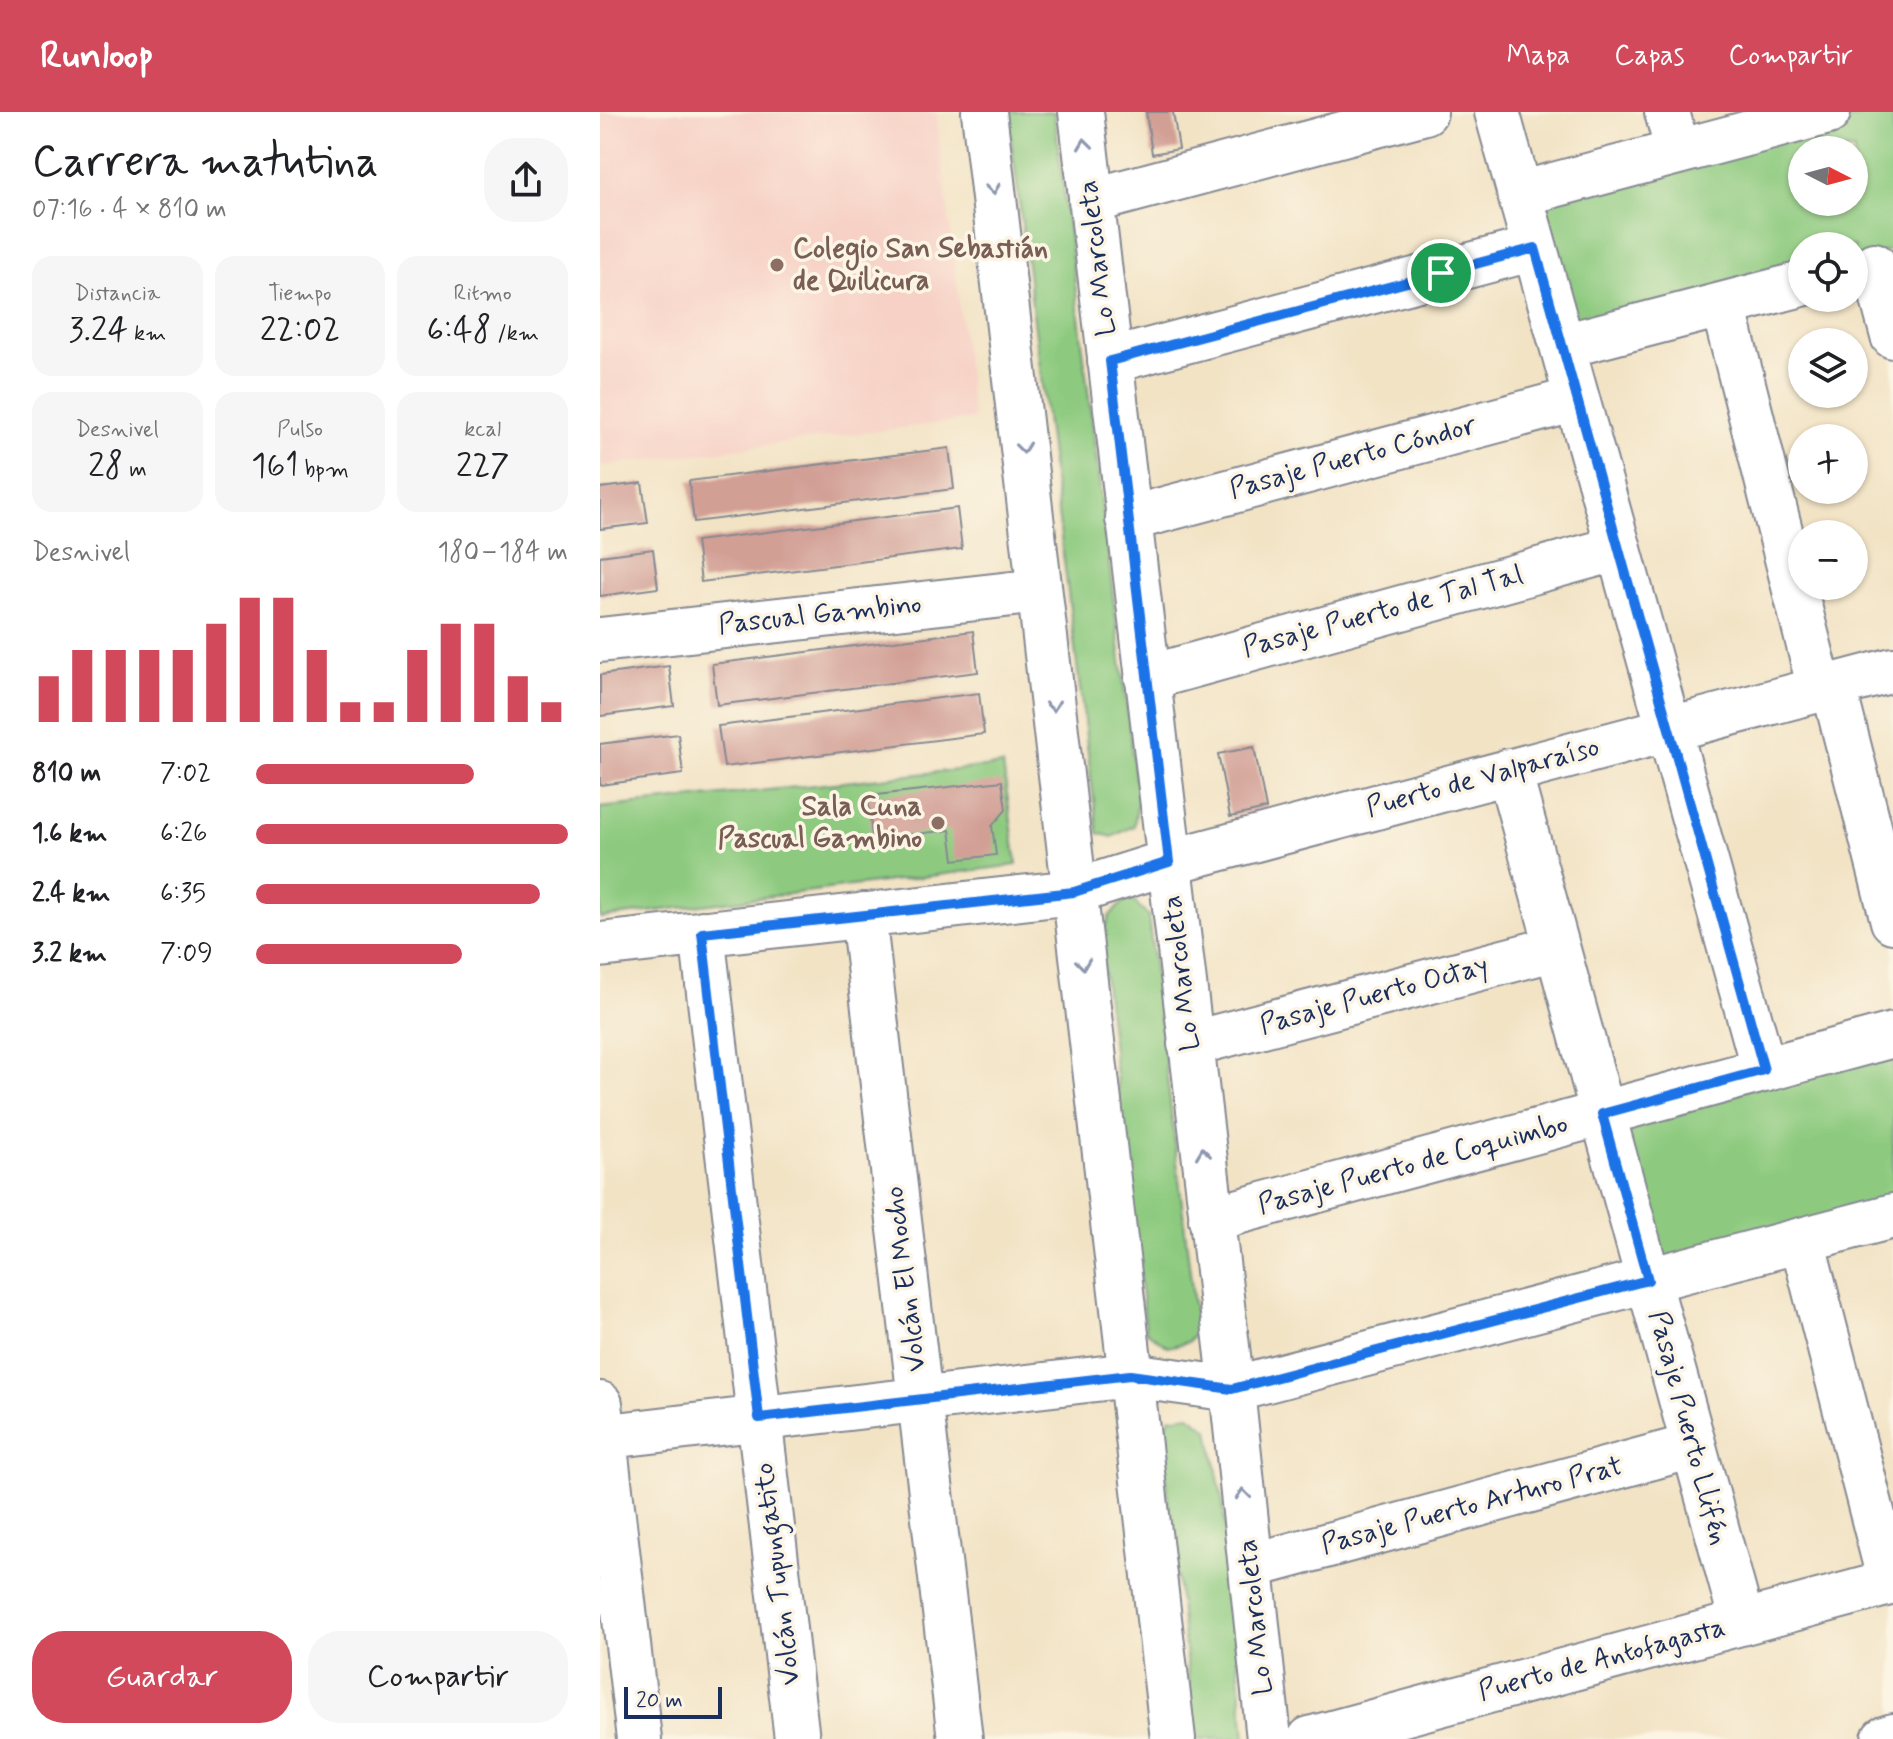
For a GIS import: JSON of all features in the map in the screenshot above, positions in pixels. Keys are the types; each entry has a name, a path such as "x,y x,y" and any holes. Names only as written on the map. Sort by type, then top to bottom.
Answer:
{"street":[{"path":"984,112 1173,1739"},
{"name":"Lo Marcoleta","path":"1081,112 1232,1389 1269,1739"},
{"path":"1091,201 1425,112"},
{"path":"1497,112 1764,1070"},
{"path":"1520,194 1672,132 1827,112"},
{"path":"1110,361 1535,248"},
{"path":"1874,265 1893,336"},
{"path":"1563,346 1788,288"},
{"path":"1723,305 1893,921"},
{"name":"Pasaje Puerto Cóndor","path":"1128,519 1577,399"},
{"name":"Pasaje Puerto de Tal Tal","path":"1147,678 1619,548"},
{"name":"Pascual Gambino","path":"600,640 1039,591"},
{"name":"Puerto de Valparaíso","path":"600,945 1074,892 1169,862 1893,670"},
{"name":"Pasaje Puerto Llifén","path":"1509,771 1742,1622"},
{"name":"Volcán El Mocho","path":"863,915 960,1739"},
{"name":"Volcán Tupungatito","path":"702,933 797,1739"},
{"name":"Pasaje Puerto Octay","path":"1190,1044 1557,948"},
{"name":"Pasaje Puerto de Coquimbo","path":"1211,1219 1893,1035"},
{"path":"639,1739 601,1426 759,1418 1130,1375 1232,1389 1893,1216"},
{"path":"1802,1240 1892,1582"},
{"name":"Pasaje Puerto Arturo Prat","path":"1251,1566 1693,1446"},
{"name":"Puerto de Antofagasta","path":"1310,1739 1892,1582"},
{"path":"1884,1739 1893,1736"}],"shaded area":[{"name":"Colegio San Sebastián de Quilicura","path":"600,112 936,112 973,419 601,466"}],"green space":[{"path":"1008,112 1054,112 1138,800 1134,826 1112,837 1098,833"},
{"path":"1877,112 1893,112 1893,249 1868,256 1868,232 1788,232 1788,278 1579,333 1544,201"},
{"path":"1003,765 1017,865 600,918 600,808"},
{"path":"1129,897 1148,915 1197,1332 1188,1342 1168,1347 1146,1331 1100,939 1110,915"},
{"path":"1893,1046 1893,1201 1660,1264 1621,1121"},
{"path":"1189,1415 1209,1430 1223,1504 1245,1739 1195,1739 1162,1443 1169,1418"}],"building":[{"path":"1146,112 1173,112 1179,149 1152,154"},
{"path":"949,448 954,489 694,522 689,481"},
{"path":"642,483 648,523 600,529 600,488"},
{"path":"957,508 962,549 701,582 696,541"},
{"path":"653,549 658,588 600,596 600,556"},
{"path":"973,631 978,672 717,705 712,664"},
{"path":"669,666 674,706 600,716 600,675"},
{"path":"979,693 984,734 724,767 718,726"},
{"path":"678,734 683,774 600,785 600,744"},
{"path":"1254,747 1266,809 1230,817 1218,754"},
{"name":"Sala Cuna Pascual Gambino","path":"1002,781 1006,810 992,826 996,855 954,860 950,830 872,839 868,796"}],"place":[{"name":"Colegio San Sebastián de Quilicura","path":"777,265"},
{"name":"Sala Cuna Pascual Gambino","path":"938,823"}],"route":[{"path":"1535,248 1764,1070 1602,1114 1648,1280 1232,1389 1130,1375 759,1418 702,933 1074,892 1169,862 1110,361 1441,273 1535,248"}]}
